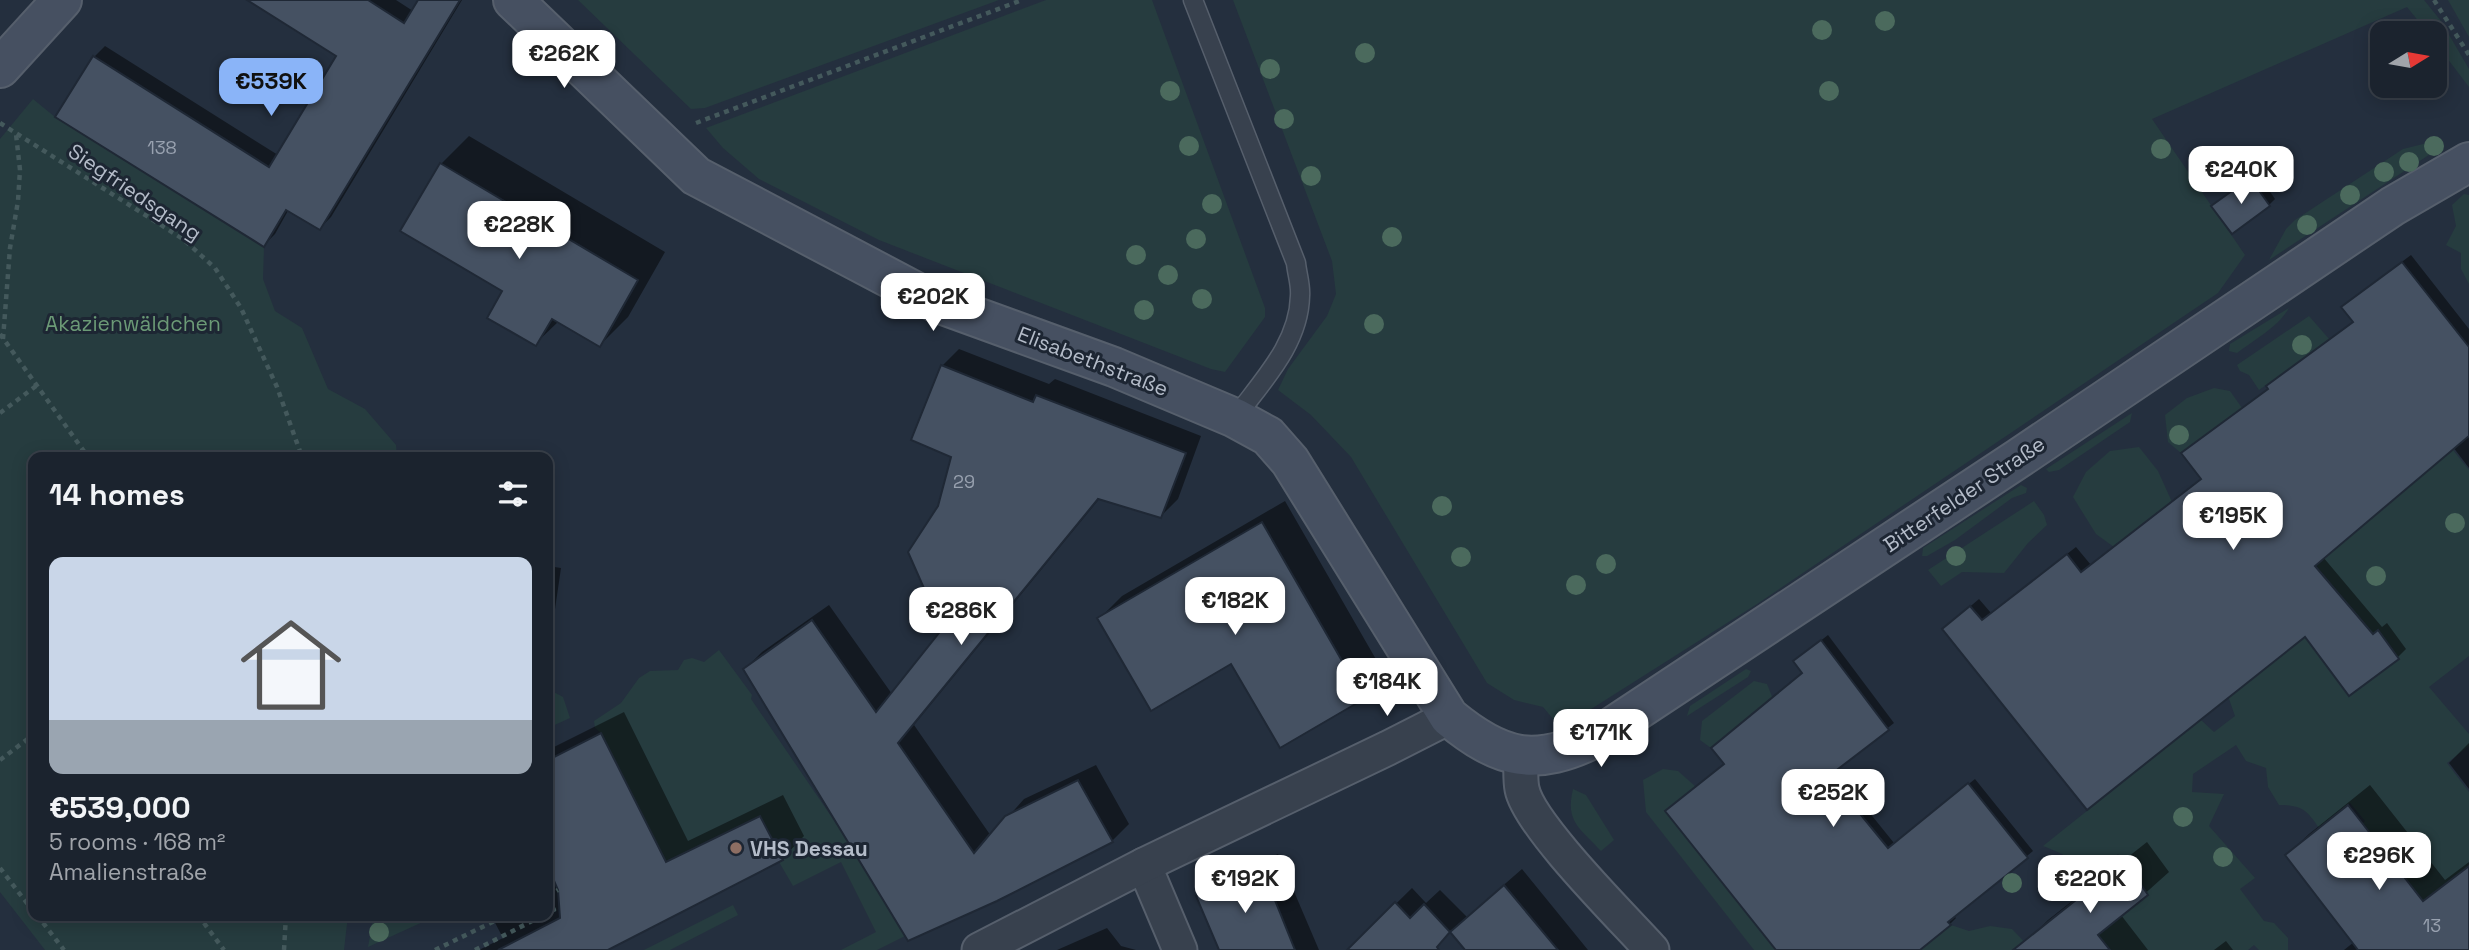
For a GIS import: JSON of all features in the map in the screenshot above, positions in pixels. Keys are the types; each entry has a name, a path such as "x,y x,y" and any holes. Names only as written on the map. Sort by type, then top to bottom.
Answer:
{"street":[{"path":"0,68 62,0"},
{"name":"Elisabethstraße","path":"513,0 696,176 935,302 1114,367 1235,418 1268,436 1290,461 1449,717"},
{"name":"Bitterfelder Straße","path":"1449,717 1475,738 1521,756 1549,754 1580,746 1597,737 2393,206 2469,162"},
{"path":"979,950 1144,865 1449,717"},
{"path":"1521,756 1522,791 1535,816 1555,843 1652,950"},
{"path":"1144,865 1180,950"}],"lane":[{"path":"1193,0 1296,263 1300,295 1296,323 1288,346 1235,418"}],"path":[{"path":"656,138 1022,0"},
{"path":"2434,0 2469,55"},
{"name":"Siegfriedsgang","path":"0,123 183,239 215,268 241,308 272,376 300,452"},
{"path":"16,133 20,170 18,201 10,248 2,336 84,452"},
{"path":"0,413 36,386"},
{"path":"0,760 28,739"},
{"path":"0,868 28,904"},
{"path":"553,894 558,890"},
{"path":"42,921 64,950"},
{"path":"202,921 224,950"},
{"path":"284,950 286,921"},
{"path":"435,950 495,921"},
{"path":"475,950 532,921"}],"green space":[{"path":"578,0 999,0 705,108 691,109"},
{"path":"1046,0 1152,0 1265,308 1265,317 1225,372 1211,369 879,240 759,179 723,148 706,128"},
{"path":"1233,0 2424,0 2441,21 2418,21 2407,7 2152,119 2245,255 2218,293 1757,604 1588,711 1554,720 1543,707 1514,700 1487,683 1351,457 1311,415 1278,390 1288,369 1327,316 1336,294 1332,261"},
{"path":"2448,0 2469,0 2469,37"},
{"path":"2447,31 2469,69 2469,87 2447,58"},
{"name":"Akazienwäldchen","path":"33,99 55,117 264,247 263,279 275,311 302,328 328,389 365,409 396,445 397,452 28,452 28,921 347,921 344,950 45,950 0,892 0,139"},
{"path":"2431,142 2444,145 2269,260 2286,229 2295,220 2403,149"},
{"path":"2464,194 2469,195 2469,284 2461,269 2461,253 2446,245 2456,226 2452,205"},
{"path":"2289,308 2279,321 2258,338 2237,353 2229,351 2230,344"},
{"path":"2309,316 2330,340 2259,390 2249,375 2240,371 2237,365"},
{"path":"2214,388 2230,391 2242,408 2181,453 2168,442 2165,415 2187,398"},
{"path":"2132,413 2130,422 2059,470 2049,472 2046,469"},
{"path":"2139,447 2158,471 2172,502 2114,547 2096,534 2073,497 2086,472 2110,451"},
{"path":"2453,450 2469,470 2469,656 2429,687 2469,734 2469,746 2447,763 2469,792 2469,866 2423,901 2394,863 2365,886 2334,847 2365,821 2350,803 2319,828 2303,810 2279,805 2268,787 2266,768 2246,761 2236,745 2193,774 2192,792 2224,794 2209,826 2255,878 2240,889 2264,921 2274,923 2288,938 2288,950 2259,950 2254,945 2248,950 2110,950 2098,935 2148,894 2118,854 2078,887 2075,870 2069,859 2043,846 2201,720 2214,732 2235,716 2228,696 2346,604 2315,566","holes":["2378,630 2399,659 2350,696 2328,668"]},
{"path":"2021,485 2027,488 2026,493 2012,498 1955,540 1927,556 1922,556 1923,548"},
{"path":"2034,501 2044,515 2047,525 2028,543 2004,573 1962,572 1941,586 1928,570"},
{"path":"719,650 911,933 877,950 841,950 876,932 841,862 793,886 779,862 782,860 760,816 622,884 643,817 601,733 595,728 594,721 621,703 639,678 650,671 678,670 684,660 692,658 704,662"},
{"path":"1746,669 1751,671 1748,677 1687,716 1690,706"},
{"path":"1754,681 1767,684 1773,699 1711,748 1700,740 1702,721"},
{"path":"553,692 563,697 570,718 553,726"},
{"path":"1663,769 1678,771 1696,787 1666,811 1776,950 1754,950 1646,812 1643,780"},
{"path":"1573,789 1586,795 1614,840 1601,851 1576,824 1571,809"},
{"path":"733,905 738,915 670,950 644,950"},
{"path":"373,921 425,921 368,947"},
{"path":"1951,925 1969,931 1990,926 2012,929 2032,950 1920,950"}],"building":[{"path":"247,0 368,0 404,23 418,0 460,0 320,230 286,210 264,247 55,117 93,56 269,167 336,56"},
{"path":"440,163 638,280 600,347 552,319 536,346 487,318 502,291 400,231"},
{"path":"2250,178 2270,206 2232,234 2211,206"},
{"path":"2402,262 2469,347 2469,436 2315,566 2373,634 2378,630 2399,659 2349,696 2305,637 2087,810 1942,629 1970,606 1982,620 2067,554 2081,572 2201,479 2181,453 2353,322 2341,307"},
{"path":"941,365 1033,402 1036,395 1186,453 1161,518 1098,499 898,743 974,853 1005,816 1078,780 1113,842 997,901 908,941 743,669 812,620 876,712 942,629 908,552 938,506 951,457 911,440"},
{"path":"1262,522 1364,699 1280,748 1231,664 1151,711 1097,618"},
{"path":"1821,640 1889,730 1829,776 1888,848 1968,783 2028,858 1948,922 1951,925 1920,950 1776,950 1665,811 1724,764 1711,748 1802,673 1793,661"},
{"name":"VHS Dessau","path":"601,733 666,862 760,816 783,860 608,950 498,950 560,918 558,890 553,878 553,757"},
{"path":"2348,805 2423,901 2469,866 2469,950 2358,950 2285,855"},
{"path":"2125,861 2148,895 2098,935 2110,950 2013,950"},
{"path":"1262,868 1295,950 1219,950 1196,896"},
{"path":"1504,885 1558,950 1465,950 1450,932"},
{"path":"1395,902 1410,918 1424,904 1450,932 1437,947 1439,950 1347,950"}],"place":[{"name":"VHS Dessau","path":"736,848"}]}
